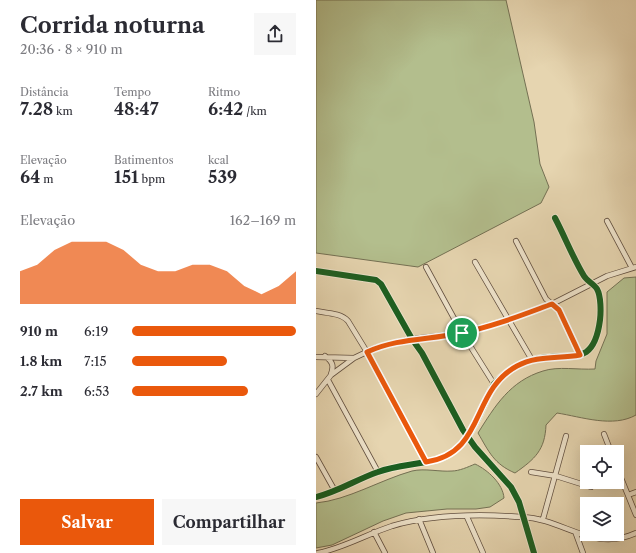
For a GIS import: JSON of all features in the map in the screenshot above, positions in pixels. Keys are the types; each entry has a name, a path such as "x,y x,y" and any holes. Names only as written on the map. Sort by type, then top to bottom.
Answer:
{"street":[{"path":"316,497 335,491 378,472 435,460 452,454 468,438 494,384 509,371 532,360 580,355 594,344 599,332 601,316 599,295 597,290 585,278 555,218"},
{"path":"331,375 354,358 367,352 412,339 462,333 508,320 552,304 607,276 634,268 608,221"},
{"path":"516,241 546,299 559,310 580,355"},
{"path":"475,262 532,360"},
{"path":"426,267 462,333 494,384"},
{"path":"316,271 376,280 381,284 412,339 422,353 468,438 511,487 519,502 534,553"},
{"path":"316,312 345,317 367,352 426,462"},
{"path":"316,357 325,356 354,358"},
{"path":"316,394 328,380 334,367 331,360 325,356"},
{"path":"328,380 378,472"},
{"path":"604,434 608,445"},
{"path":"543,519 566,436"},
{"path":"316,456 335,491"},
{"path":"531,472 556,476 580,484"},
{"path":"624,485 636,515"},
{"path":"628,495 636,492"},
{"path":"467,516 483,553"},
{"path":"318,553 348,544 374,532 419,519 467,516 523,517 543,519 576,534 615,541 636,533"},
{"path":"419,519 433,553"},
{"path":"374,532 385,553"},
{"path":"576,534 583,553"}],"green space":[{"path":"316,0 506,0 534,122 540,164 549,187 541,203 418,267 316,253"},
{"path":"636,277 636,415 627,419 607,421 557,413 546,425 544,441 538,453 528,463 515,473 502,466 485,446 478,433 497,404 512,388 531,375 543,371 562,368 595,369 596,361 607,334 607,292 624,278"},
{"path":"475,464 494,478 503,493 504,498 490,507 406,513 383,521 332,545 316,548 316,503 352,494 412,471 455,471"}],"cycle path":[{"path":"316,497 385,470 399,466 428,462 447,456 457,449 472,430 494,384 502,376 516,366 532,360 544,357 576,356 584,353 591,347 596,336 601,313 598,292 596,287 584,276 555,218"},
{"path":"316,271 376,280 381,284 412,339 422,353 463,430 475,447 511,487 519,502 534,553"}],"route":[{"path":"552,304 559,310 580,355 567,358 539,358 517,366 500,377 494,384 468,438 452,454 426,462 367,352 375,348 412,339 440,337 462,333 508,320 552,304"}]}
